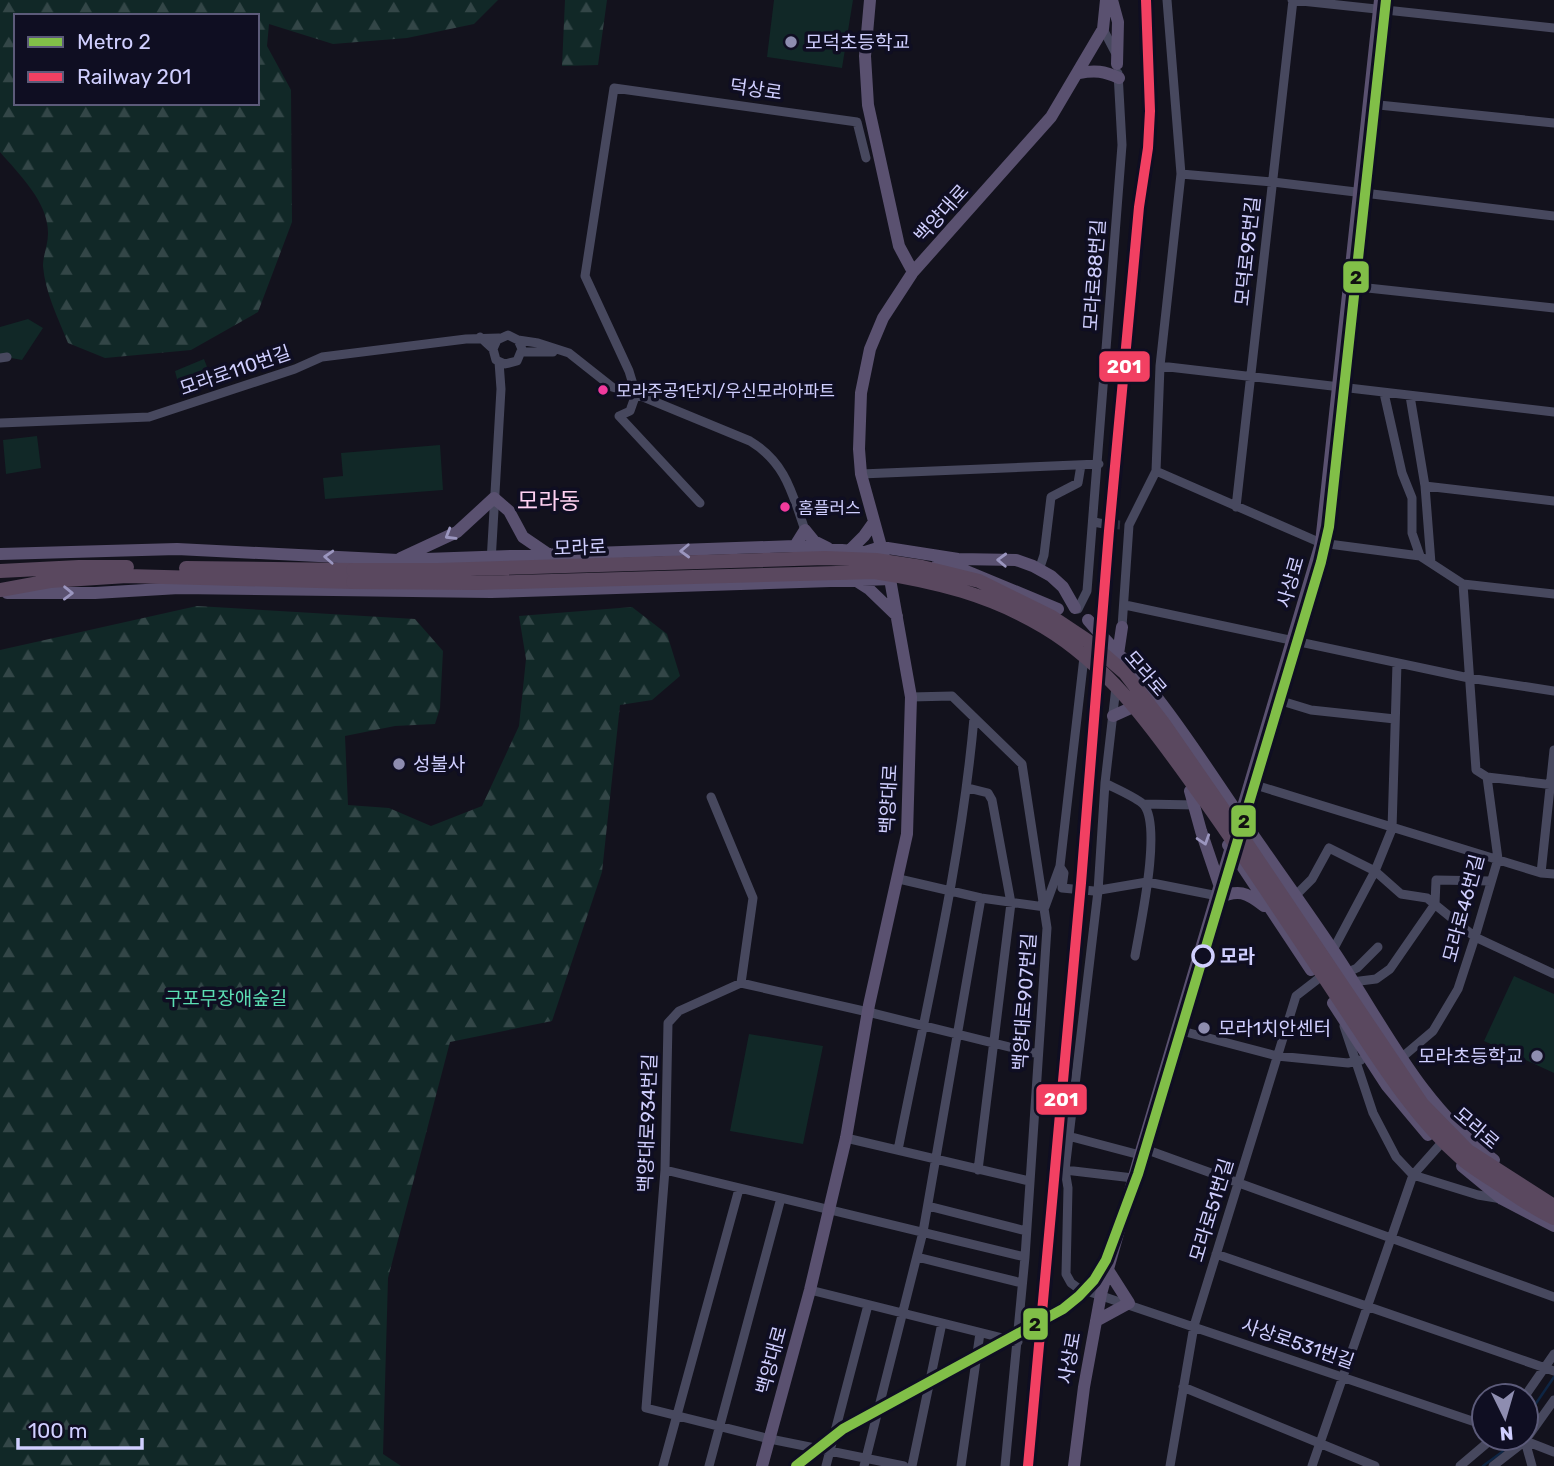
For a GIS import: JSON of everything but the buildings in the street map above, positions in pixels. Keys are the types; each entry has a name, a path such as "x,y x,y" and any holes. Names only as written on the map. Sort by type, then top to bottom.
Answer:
{"highway":[{"name":"모라로","path":"0,591 50,581 127,576 353,576 438,570 825,558 876,560 922,567 979,581 1052,617 1088,641 1125,673 1164,723 1231,819 1422,1104 1468,1151 1554,1206"},
{"name":"모라로","path":"0,571 79,567 503,582 874,572 919,578 970,592 1014,610 1047,628 1102,670 1154,729 1416,1112 1462,1158 1536,1210 1554,1217"}],"main road":[{"path":"870,0 865,56 868,105 899,246 913,272"},
{"name":"백양대로","path":"762,1466 810,1290 846,1138 868,1012 907,834 911,697 890,579 861,474 858,428 861,393 870,349 883,318 913,272 1040,133 1079,73 1103,29 1106,0"},
{"path":"1112,0 1118,22 1117,64"},
{"name":"사상로","path":"1074,1466 1084,1387 1101,1294 1321,543 1380,4"},
{"path":"1079,73 1093,70 1119,78"},
{"path":"398,560 457,532 495,498 509,511 523,537 550,555"},
{"path":"848,552 874,522"},
{"path":"795,546 805,530 814,541 834,551"},
{"path":"0,554 177,549 398,560 795,546 958,559 1016,560 1040,570 1063,587 1076,608 1088,620 1089,631 1087,637 1074,647 1064,647 1026,617 981,599 890,579 491,592 179,588 94,593 0,591"},
{"path":"753,549 748,551 746,565 751,574 764,583"},
{"path":"883,552 959,568 1058,609"},
{"path":"855,580 869,589 897,616"},
{"path":"1049,633 1049,619 1058,609 1076,608"},
{"name":"모라로","path":"1088,620 1157,698 1333,950 1400,1059 1431,1099 1482,1152 1554,1198"},
{"path":"1104,640 1122,627"},
{"path":"1118,654 1122,627"},
{"name":"모라로","path":"1074,647 1133,707 1318,979 1340,1014 1361,1060 1439,1145 1502,1199 1554,1226"},
{"path":"1113,716 1133,707"},
{"path":"1228,799 1248,790"},
{"path":"1190,791 1219,894 1248,894 1270,911"},
{"path":"1096,1321 1129,1303 1108,1270"}],"street":[{"path":"1167,0 1181,174 1160,366 1156,471 1321,543 1420,556 1463,584 1554,594"},
{"path":"1293,0 1380,4 1554,28"},
{"name":"모덕로95번길","path":"1236,507 1293,0"},
{"name":"모라로88번길","path":"1076,608 1087,592 1094,522 1122,145 1115,49 1103,29"},
{"name":"덕상로","path":"636,394 629,371 585,276 614,88 857,122 866,158"},
{"path":"1369,104 1554,123"},
{"path":"1181,174 1273,182 1554,216"},
{"path":"1349,286 1554,308"},
{"name":"모라로110번길","path":"0,423 149,417 295,369 322,357 480,337 510,336 569,353 612,387 636,394 750,441 767,451 787,480 805,530"},
{"path":"480,337 493,349"},
{"path":"491,592 501,389 499,362 493,349 499,338"},
{"path":"501,389 511,364 519,359 522,352 518,340"},
{"path":"522,352 569,353"},
{"path":"499,362 511,364"},
{"path":"1160,366 1554,412"},
{"path":"1384,393 1402,473 1412,498 1412,533 1420,556"},
{"path":"636,394 630,411 619,416 700,503"},
{"path":"1410,396 1426,486 1431,563"},
{"path":"861,474 1099,464"},
{"path":"1040,570 1051,497 1078,483 1081,465"},
{"name":"모라로","path":"1122,627 1125,605 1125,525 1156,471"},
{"path":"1426,486 1554,500"},
{"path":"1094,522 1104,524"},
{"name":"모라로46번길","path":"1400,1059 1433,1031 1458,989 1497,859 1487,777 1476,770 1463,584"},
{"path":"1125,605 1468,678 1554,691"},
{"path":"899,879 981,898 1045,907 1060,866 1084,657"},
{"path":"1333,950 1375,871 1392,829 1397,663"},
{"name":"사상로531번길","path":"1116,687 1105,783 1098,891 1065,1170 1068,1188 1066,1274 1078,1288 1129,1303 1470,1421"},
{"name":"백양대로907번길","path":"911,697 952,696 1022,764 1048,928 1025,1257 1005,1466"},
{"path":"1275,699 1311,710 1395,719"},
{"path":"898,1150 951,891 968,788 974,718"},
{"path":"1541,873 1554,750"},
{"path":"1487,777 1552,785"},
{"path":"1105,783 1143,804 1196,805"},
{"path":"968,788 988,793 992,800 1011,903 978,1170"},
{"path":"1248,790 1541,873 1554,874"},
{"path":"711,797 753,898 741,983 1038,1054"},
{"path":"1135,956 1147,882 1152,825 1143,804"},
{"path":"1295,896 1312,879 1329,848 1375,871 1401,894 1427,898 1475,937 1554,974"},
{"path":"1060,866 1064,873 1062,888 1098,891 1147,882 1219,894"},
{"path":"1349,978 1376,979 1390,969 1435,904 1436,880 1491,881"},
{"path":"865,1462 923,1233 981,898"},
{"path":"1349,978 1378,947"},
{"name":"모라로51번길","path":"1170,1466 1194,1326 1296,996 1318,979"},
{"name":"백양대로934번길","path":"676,1415 646,1408 665,1170 668,1023 678,1011 741,983"},
{"path":"1178,1030 1277,1056 1348,1063 1361,1060 1373,1113 1396,1157 1413,1175 1478,1195 1502,1199"},
{"path":"1312,1466 1413,1175 1457,1128"},
{"path":"1069,1136 1141,1151 1238,1183 1554,1297"},
{"path":"846,1138 1029,1181"},
{"path":"665,1170 1025,1257"},
{"path":"1065,1170 1133,1178"},
{"path":"663,1466 739,1189"},
{"path":"709,1466 781,1198"},
{"path":"928,1206 1026,1231"},
{"path":"1216,1254 1550,1369"},
{"path":"917,1257 1022,1283"},
{"path":"810,1290 1018,1342"},
{"path":"826,1466 868,1305"},
{"path":"912,1466 942,1323"},
{"path":"961,1466 980,1333"},
{"path":"1538,1382 1550,1369 1554,1354"},
{"path":"1184,1387 1375,1466"},
{"path":"1540,1416 1554,1400"},
{"path":"676,1415 830,1451 865,1462 904,1466"},
{"path":"1460,1466 1476,1452"},
{"path":"1493,1466 1507,1452"}],"green space":[{"path":"0,0 498,0 474,24 407,38 333,44 269,24 267,46 291,90 292,222 258,312 191,350 105,358 68,343 44,276 47,222 44,211 24,179 0,152"},
{"path":"565,0 607,0 598,65 562,66"},
{"path":"774,0 853,0 842,68 767,57"},
{"path":"28,319 43,328 22,360 0,356 0,327"},
{"path":"204,359 212,380 180,391 175,371"},
{"path":"37,436 41,468 6,474 3,440"},
{"path":"440,445 443,490 325,499 323,478 343,476 341,453"},
{"name":"구포무장애숲길","path":"197,606 415,619 443,651 440,708 435,724 395,726 345,736 348,805 389,808 431,826 482,806 519,726 526,659 519,616 632,607 667,634 680,676 652,700 620,705 602,872 552,1021 450,1042 388,1278 383,1454 401,1466 0,1466 0,650"},
{"path":"1514,976 1554,994 1554,1073 1484,1041"},
{"path":"749,1034 823,1046 803,1144 730,1131"}],"waterway":[{"path":"1540,1398 1554,1377"},
{"path":"1483,1466 1502,1452"}],"tunnel":[{"path":"1104,524 1120,525"}],"metro line":[{"name":"2","path":"796,1466 843,1429 1063,1309 1094,1280 1106,1260 1138,1174 1321,562 1329,527 1386,0"}],"rail line":[{"name":"201","path":"1028,1466 1081,883 1109,531 1139,207 1148,148 1150,111 1146,0"}],"place":[{"name":"모덕초등학교","path":"791,42"},
{"name":"모라주공1단지/우신모라아파트","path":"603,390"},
{"name":"홈플러스","path":"785,507"},
{"name":"성불사","path":"399,764"},
{"name":"모라","path":"1203,956"},
{"name":"모라1치안센터","path":"1204,1028"},
{"name":"모라초등학교","path":"1537,1056"}],"district":[{"name":"모라동","path":"549,501"}]}
